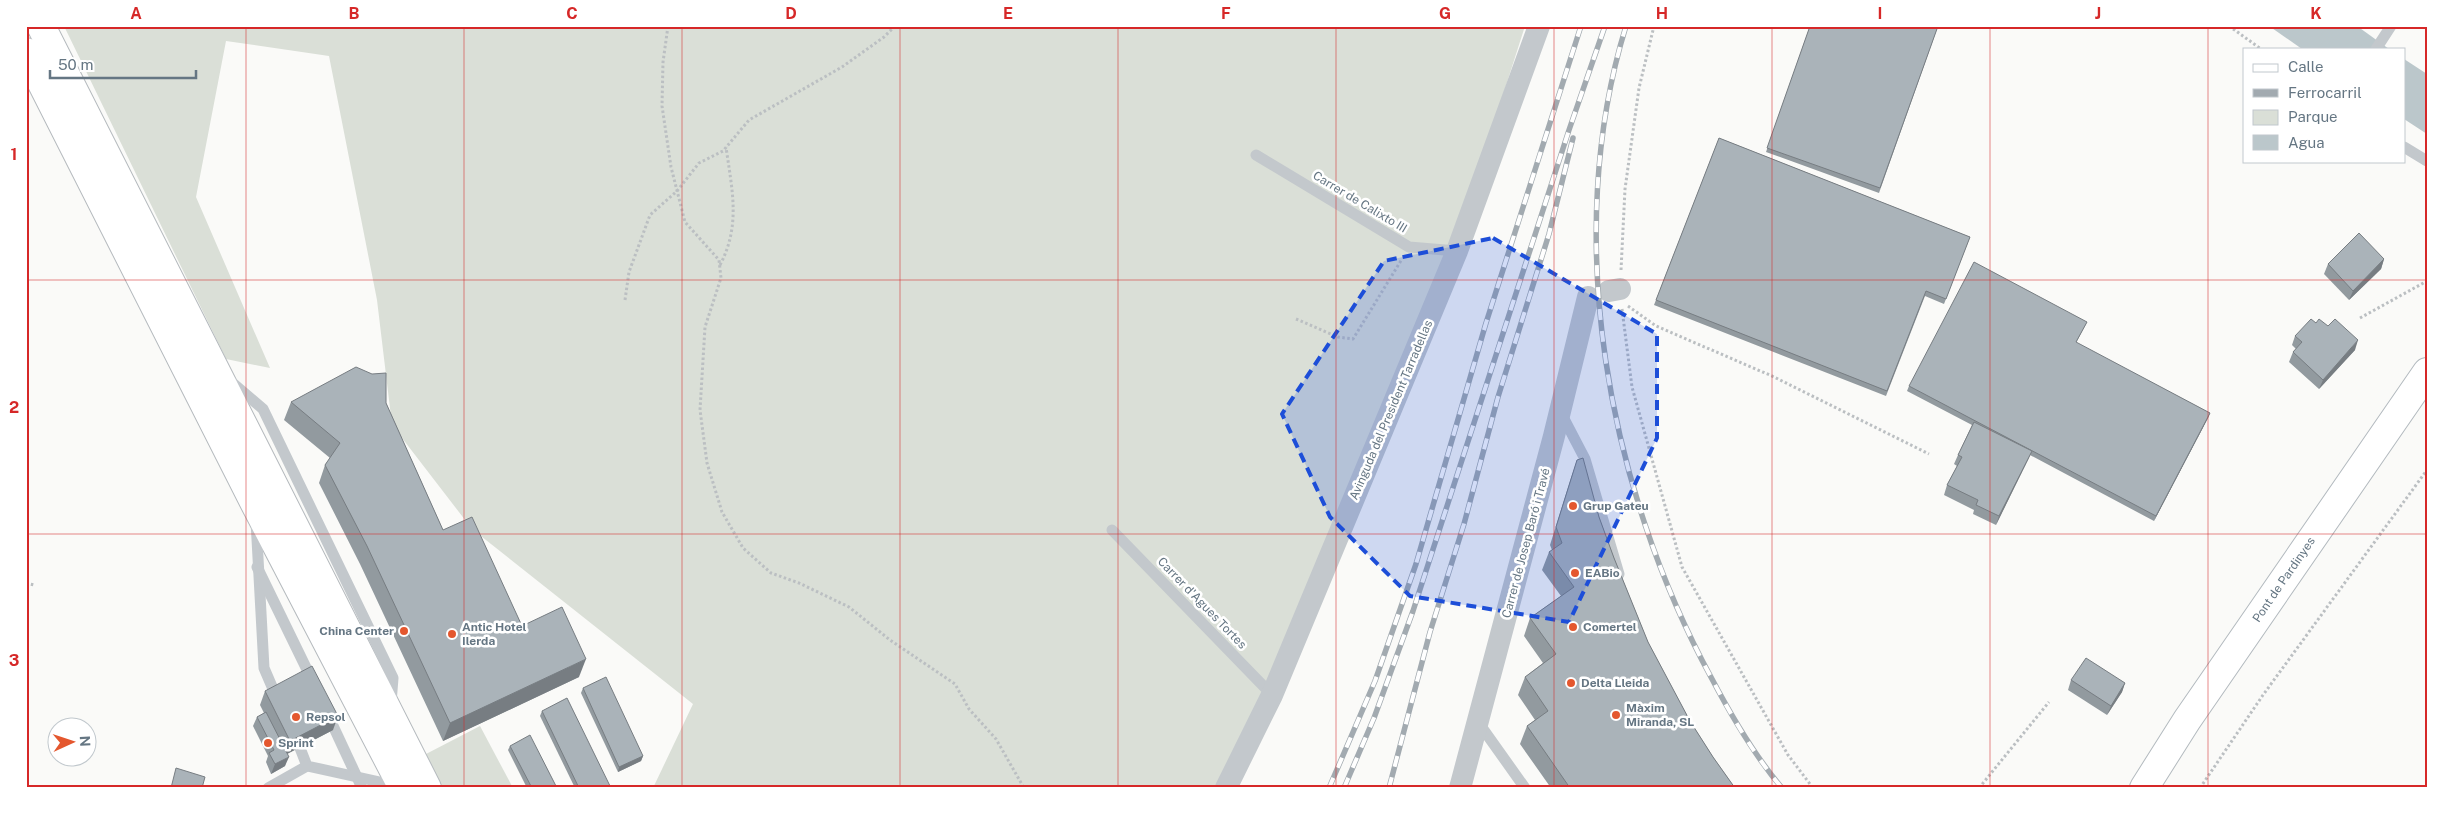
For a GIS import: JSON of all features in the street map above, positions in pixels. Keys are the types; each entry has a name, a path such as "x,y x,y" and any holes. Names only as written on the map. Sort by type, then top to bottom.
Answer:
{"main road":[{"path":"41,26 427,788"},
{"path":"26,52 255,504 403,788"},
{"name":"Pont de Pardinyes","path":"2144,788 2198,704 2427,372"}],"street":[{"name":"Avinguda del President Tarradellas","path":"1226,788 1272,695 1457,251 1539,26"},
{"name":"Carrer de Josep Baró i Travé","path":"1460,788 1560,412 1606,292"}],"lane":[{"path":"2377,48 2388,30"},
{"path":"2406,148 2427,161"},
{"name":"Carrer de Calixto III","path":"1256,156 1409,248 1457,251"},
{"path":"1560,412 1585,459 1623,590"},
{"path":"255,504 264,668 276,696"},
{"name":"Carrer d'Agues Tortes","path":"1112,530 1272,695"},
{"path":"257,567 358,776 362,788"},
{"path":"1478,722 1525,788"},
{"path":"300,748 307,766"},
{"path":"268,788 307,766 358,776 403,788"}],"path":[{"path":"668,26 663,62 662,106 671,167 685,222 719,260 720,265 720,278 705,327 700,410 707,463 722,512 743,548 771,573 799,583 849,607 890,640 955,684 969,709 996,739 1024,788"},
{"path":"625,300 629,272 650,216 677,191 699,163 726,146 749,120 842,67 884,37 895,26"},
{"path":"1606,292 1625,189 1639,88 1654,26"},
{"path":"2229,26 2260,48"},
{"path":"720,265 728,248 734,222 734,196 726,146"},
{"path":"1296,319 1338,337 1352,339 1409,248"},
{"path":"2360,318 2427,280"},
{"path":"1813,788 1788,755 1682,567 1632,387 1622,302 1656,326 1772,376 1929,454"},
{"path":"2200,788 2263,695 2427,470"},
{"path":"26,583 34,585"},
{"path":"1980,788 2049,702"}],"highlighted area":[{"path":"1493,238 1657,334 1657,438 1569,622 1410,596 1330,517 1282,414 1384,261"}],"green space":[{"path":"64,26 1525,26 1479,170 1304,599 1218,788 653,788 693,704 472,529 392,425 377,300 329,56 226,41 196,197 270,368 226,359"},
{"path":"480,726 513,788 443,788 426,754"}],"water":[{"path":"2269,26 2357,26 2388,48 2301,48"},
{"path":"2406,60 2427,74 2427,134 2406,120"}],"building":[{"path":"1810,26 1938,26 1880,188 1767,148"},
{"path":"1719,138 1970,237 1946,299 1926,291 1887,391 1656,300"},
{"path":"2359,233 2384,259 2353,291 2328,264"},
{"path":"1974,262 2087,322 2076,342 2210,413 2156,516 1909,386"},
{"path":"2311,319 2316,323 2319,319 2328,326 2335,319 2358,340 2323,380 2293,352 2302,342 2295,336"},
{"path":"356,367 372,374 386,373 386,403 443,530 472,517 522,626 562,607 586,659 450,723 367,546 325,465 340,443 291,402"},
{"path":"1974,422 2032,451 1999,516 1976,505 1978,500 1947,485 1962,457 1958,455"},
{"path":"1583,458 1599,517 1648,642 1690,721 1735,788 1570,788 1527,726 1548,711 1525,677 1556,654 1530,618 1574,587 1549,552 1562,543 1556,527 1577,460"},
{"path":"2086,658 2125,683 2111,706 2071,680"},
{"name":"Repsol","path":"312,666 338,716 290,741 265,691"},
{"path":"606,677 643,756 619,767 583,688"},
{"path":"567,698 611,788 579,788 542,711"},
{"path":"266,712 289,757 275,764 269,753 274,750 257,717"},
{"path":"530,735 557,788 532,788 510,746"},
{"path":"176,768 205,777 202,788 171,788"}],"railway":[{"path":"1329,788 1375,681 1416,564 1486,323 1581,26"},
{"path":"1344,788 1374,718 1413,611 1569,130 1605,26"},
{"path":"1626,26 1607,107 1597,190 1597,275 1606,360 1622,444 1646,526 1676,605 1712,679 1736,721 1753,749 1782,788"},
{"path":"1389,788 1430,632 1464,524 1498,397 1549,234 1573,138"}],"place":[{"name":"Grup Gateu","path":"1573,506"},
{"name":"EABio","path":"1575,573"},
{"name":"Comertel","path":"1573,627"},
{"name":"China Center","path":"404,631"},
{"name":"Antic Hotel Ilerda","path":"452,634"},
{"name":"Delta Lleida","path":"1571,683"},
{"name":"Màxim Miranda, SL","path":"1616,715"},
{"name":"Repsol","path":"296,717"},
{"name":"Sprint","path":"268,743"}]}
